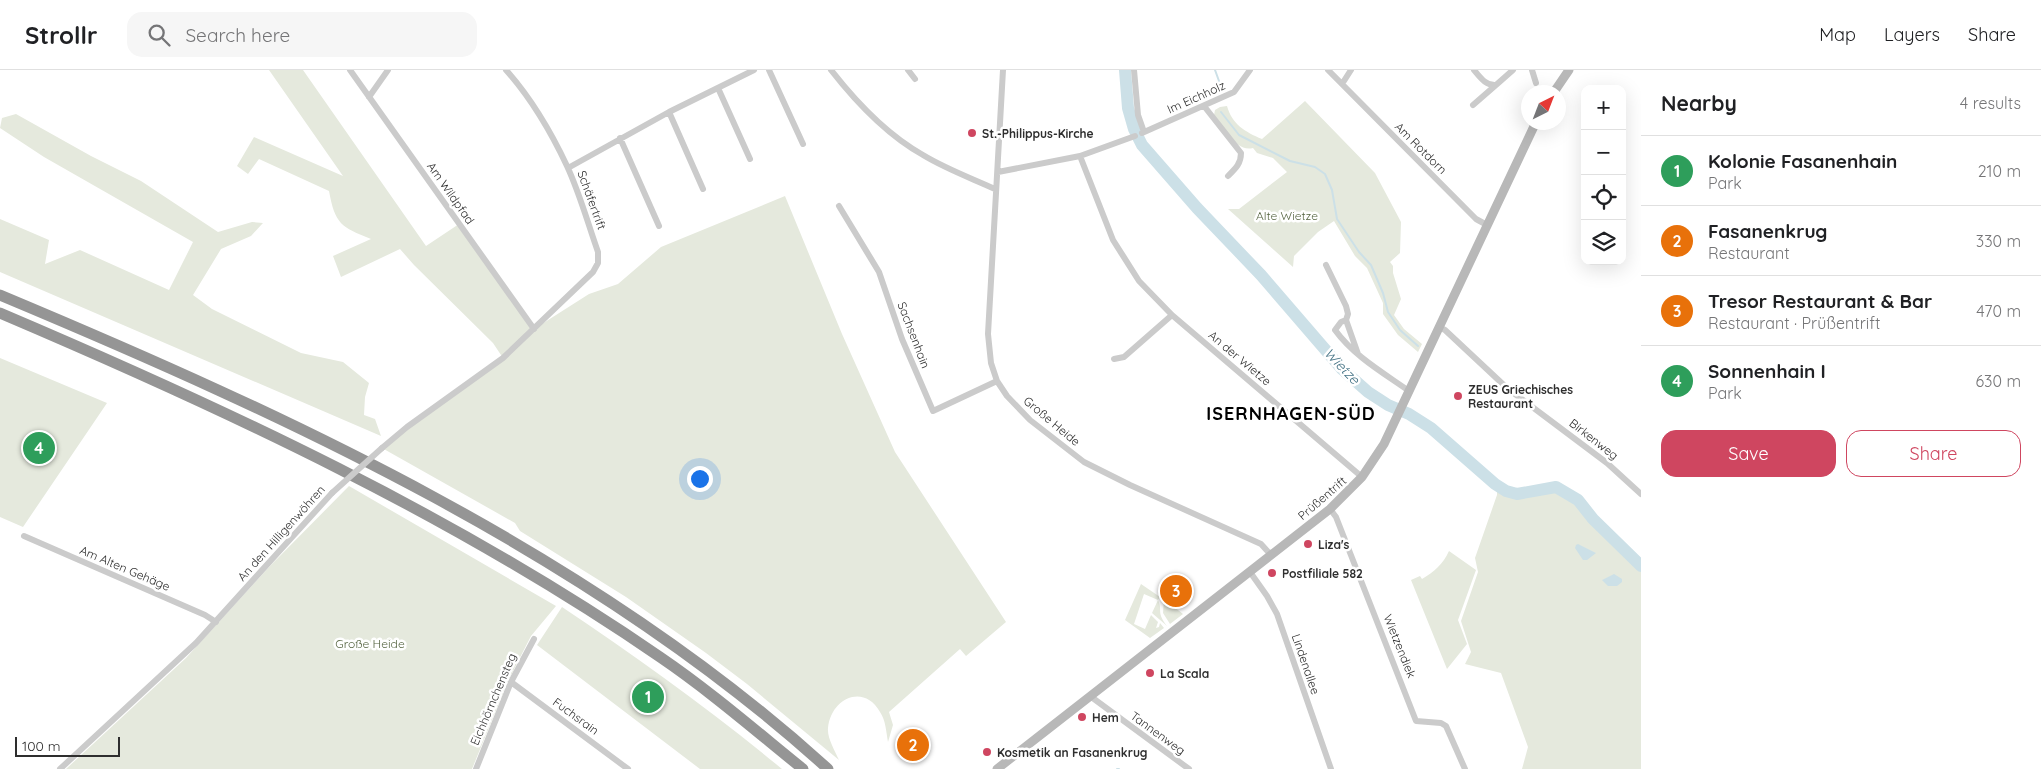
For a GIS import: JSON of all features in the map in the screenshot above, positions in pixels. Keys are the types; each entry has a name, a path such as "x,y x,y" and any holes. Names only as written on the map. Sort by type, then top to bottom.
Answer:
{"highway":[{"path":"0,294 98,336 289,424 419,490 530,552 584,585 673,646 776,725 828,769"},
{"path":"0,313 91,352 280,440 466,535 576,601 662,658 803,769"}],"main road":[{"path":"1559,85 1569,70"},
{"name":"Prüßentrift","path":"997,769 1330,510 1362,477 1380,451 1532,130"}],"street":[{"name":"Am Wildpfad","path":"350,70 534,330"},
{"path":"369,97 388,70"},
{"name":"Schäfertrift","path":"506,70 527,96 568,168 598,252 598,263 593,272 534,330"},
{"path":"568,168 668,112 754,70"},
{"path":"770,70 803,144"},
{"path":"831,70 886,130 905,144 941,165 995,189"},
{"path":"908,70 915,79"},
{"name":"Große Heide","path":"1003,70 988,334 991,363 997,381 1016,407 1084,462 1130,486 1262,544 1271,555"},
{"name":"Im Eichholz","path":"1134,70 1138,115 1143,132 1234,92 1250,70"},
{"name":"Am Rotdorn","path":"1328,70 1476,219 1487,225"},
{"path":"1342,84 1351,70"},
{"path":"1474,70 1488,84 1496,85"},
{"path":"1473,105 1513,70"},
{"path":"1532,70 1536,83"},
{"path":"718,88 750,159"},
{"path":"1204,106 1241,153 1239,165 1228,176"},
{"path":"668,112 704,189"},
{"path":"998,172 1080,156 1135,136"},
{"path":"620,138 659,226"},
{"name":"An der Wietze","path":"1080,156 1103,218 1121,255 1139,282 1172,315 1362,477"},
{"name":"Sachsenhain","path":"839,206 879,272 902,338 933,411 997,381"},
{"path":"1326,264 1346,306 1348,314 1346,320 1358,356"},
{"path":"1114,359 1124,357 1172,315"},
{"path":"1346,320 1341,322 1335,330 1346,344 1358,356 1409,391"},
{"name":"Birkenweg","path":"1439,327 1445,330 1504,386 1607,463 1641,494"},
{"name":"An den Hilligenwöhren","path":"60,769 176,662 216,622 332,493 382,448 503,358 534,330"},
{"name":"Wietzendiek","path":"1330,510 1346,544 1416,720 1441,723 1446,726 1465,769"},
{"name":"Am Alten Gehäge","path":"24,536 206,615 216,622"},
{"name":"Lindenallee","path":"1250,572 1278,614 1331,769"},
{"name":"Eichhörnchensteg","path":"476,769 510,682 534,639"},
{"name":"Fuchsrain","path":"510,682 628,769"},
{"name":"Tannenweg","path":"1090,696 1189,769"}],"green space":[{"path":"269,70 303,70 426,246 459,224 534,329 589,294 618,284 661,247 785,196 842,334 895,452 1006,622 966,656 960,649 889,712 893,725 888,742 884,719 873,703 866,698 857,696 842,702 830,718 828,728 830,740 839,760 747,684 626,597 520,531 515,523 382,448 503,358 493,343 400,249 341,277 333,256 371,239 341,223 334,211 329,191 259,159 248,174 237,166 254,137 343,176"},
{"path":"1305,101 1375,173 1401,222 1400,253 1390,262 1393,266 1393,273 1401,299 1394,315 1404,329 1422,344 1418,352 1398,335 1383,314 1383,303 1367,268 1355,256 1334,221 1318,232 1294,256 1293,267 1228,209 1239,209 1287,172 1273,158 1257,153 1253,148 1241,146 1230,138 1214,115 1215,110 1227,106 1232,118 1240,127 1262,139"},
{"path":"16,114 91,156 141,181 218,232 252,222 263,223 251,236 221,249 193,295 212,309 301,353 343,362 369,383 365,397 364,415 375,419 381,436 0,272 0,219 49,240 45,264 80,250 169,290 193,242 44,157 0,128 2,118"},
{"path":"0,358 107,403 23,527 0,517"},
{"path":"1497,482 1505,487 1519,491 1557,485 1580,499 1594,517 1641,564 1641,769 1522,769 1528,747 1501,673 1465,664 1471,652 1461,621 1478,572 1475,558 1497,495"},
{"name":"Große Heide","path":"349,486 556,606 531,636 508,681 472,769 66,769 186,658 270,566"},
{"path":"1449,551 1476,570 1458,620 1467,644 1447,669 1411,580 1420,576 1422,579 1438,567"},
{"path":"1141,584 1160,597 1158,600 1144,594 1134,624 1145,629 1151,615 1158,622 1156,628 1159,627 1160,623 1164,628 1150,638 1125,620"},
{"path":"1164,599 1183,614 1170,624 1163,613"},
{"path":"1158,600 1162,618 1167,626 1152,613"},
{"path":"562,607 674,685 782,769 700,769 537,645"}],"shaded area":[{"path":"1578,544 1596,553 1587,560 1583,560 1575,548"},
{"path":"1614,574 1622,579 1622,582 1617,586 1608,586 1602,580"}],"waterway":[{"name":"Wietze","path":"1125,70 1128,108 1134,129 1142,145 1197,208 1261,275 1342,369 1368,392 1431,428 1495,484 1506,491 1517,494 1556,487 1578,500 1593,519 1641,566"},
{"name":"Alte Wietze","path":"1215,70 1219,81"},
{"name":"Alte Wietze","path":"1221,112 1239,135 1290,161 1315,167 1325,174 1332,190 1337,219 1359,252 1371,265 1383,293 1388,312 1400,330 1418,346"}],"place":[{"name":"St.-Philippus-Kirche","path":"972,133"},
{"name":"ZEUS Griechisches Restaurant","path":"1458,396"},
{"name":"Sonnenhain I","path":"39,448"},
{"name":"Liza's","path":"1308,544"},
{"name":"Postfiliale 582","path":"1272,573"},
{"name":"Tresor Restaurant & Bar","path":"1176,591"},
{"name":"La Scala","path":"1150,673"},
{"name":"Kolonie Fasanenhain","path":"648,697"},
{"name":"Hem","path":"1082,717"},
{"name":"Fasanenkrug","path":"913,745"},
{"name":"Kosmetik an Fasanenkrug","path":"987,752"}],"district":[{"name":"ISERNHAGEN-SÜD","path":"1291,413"}]}
